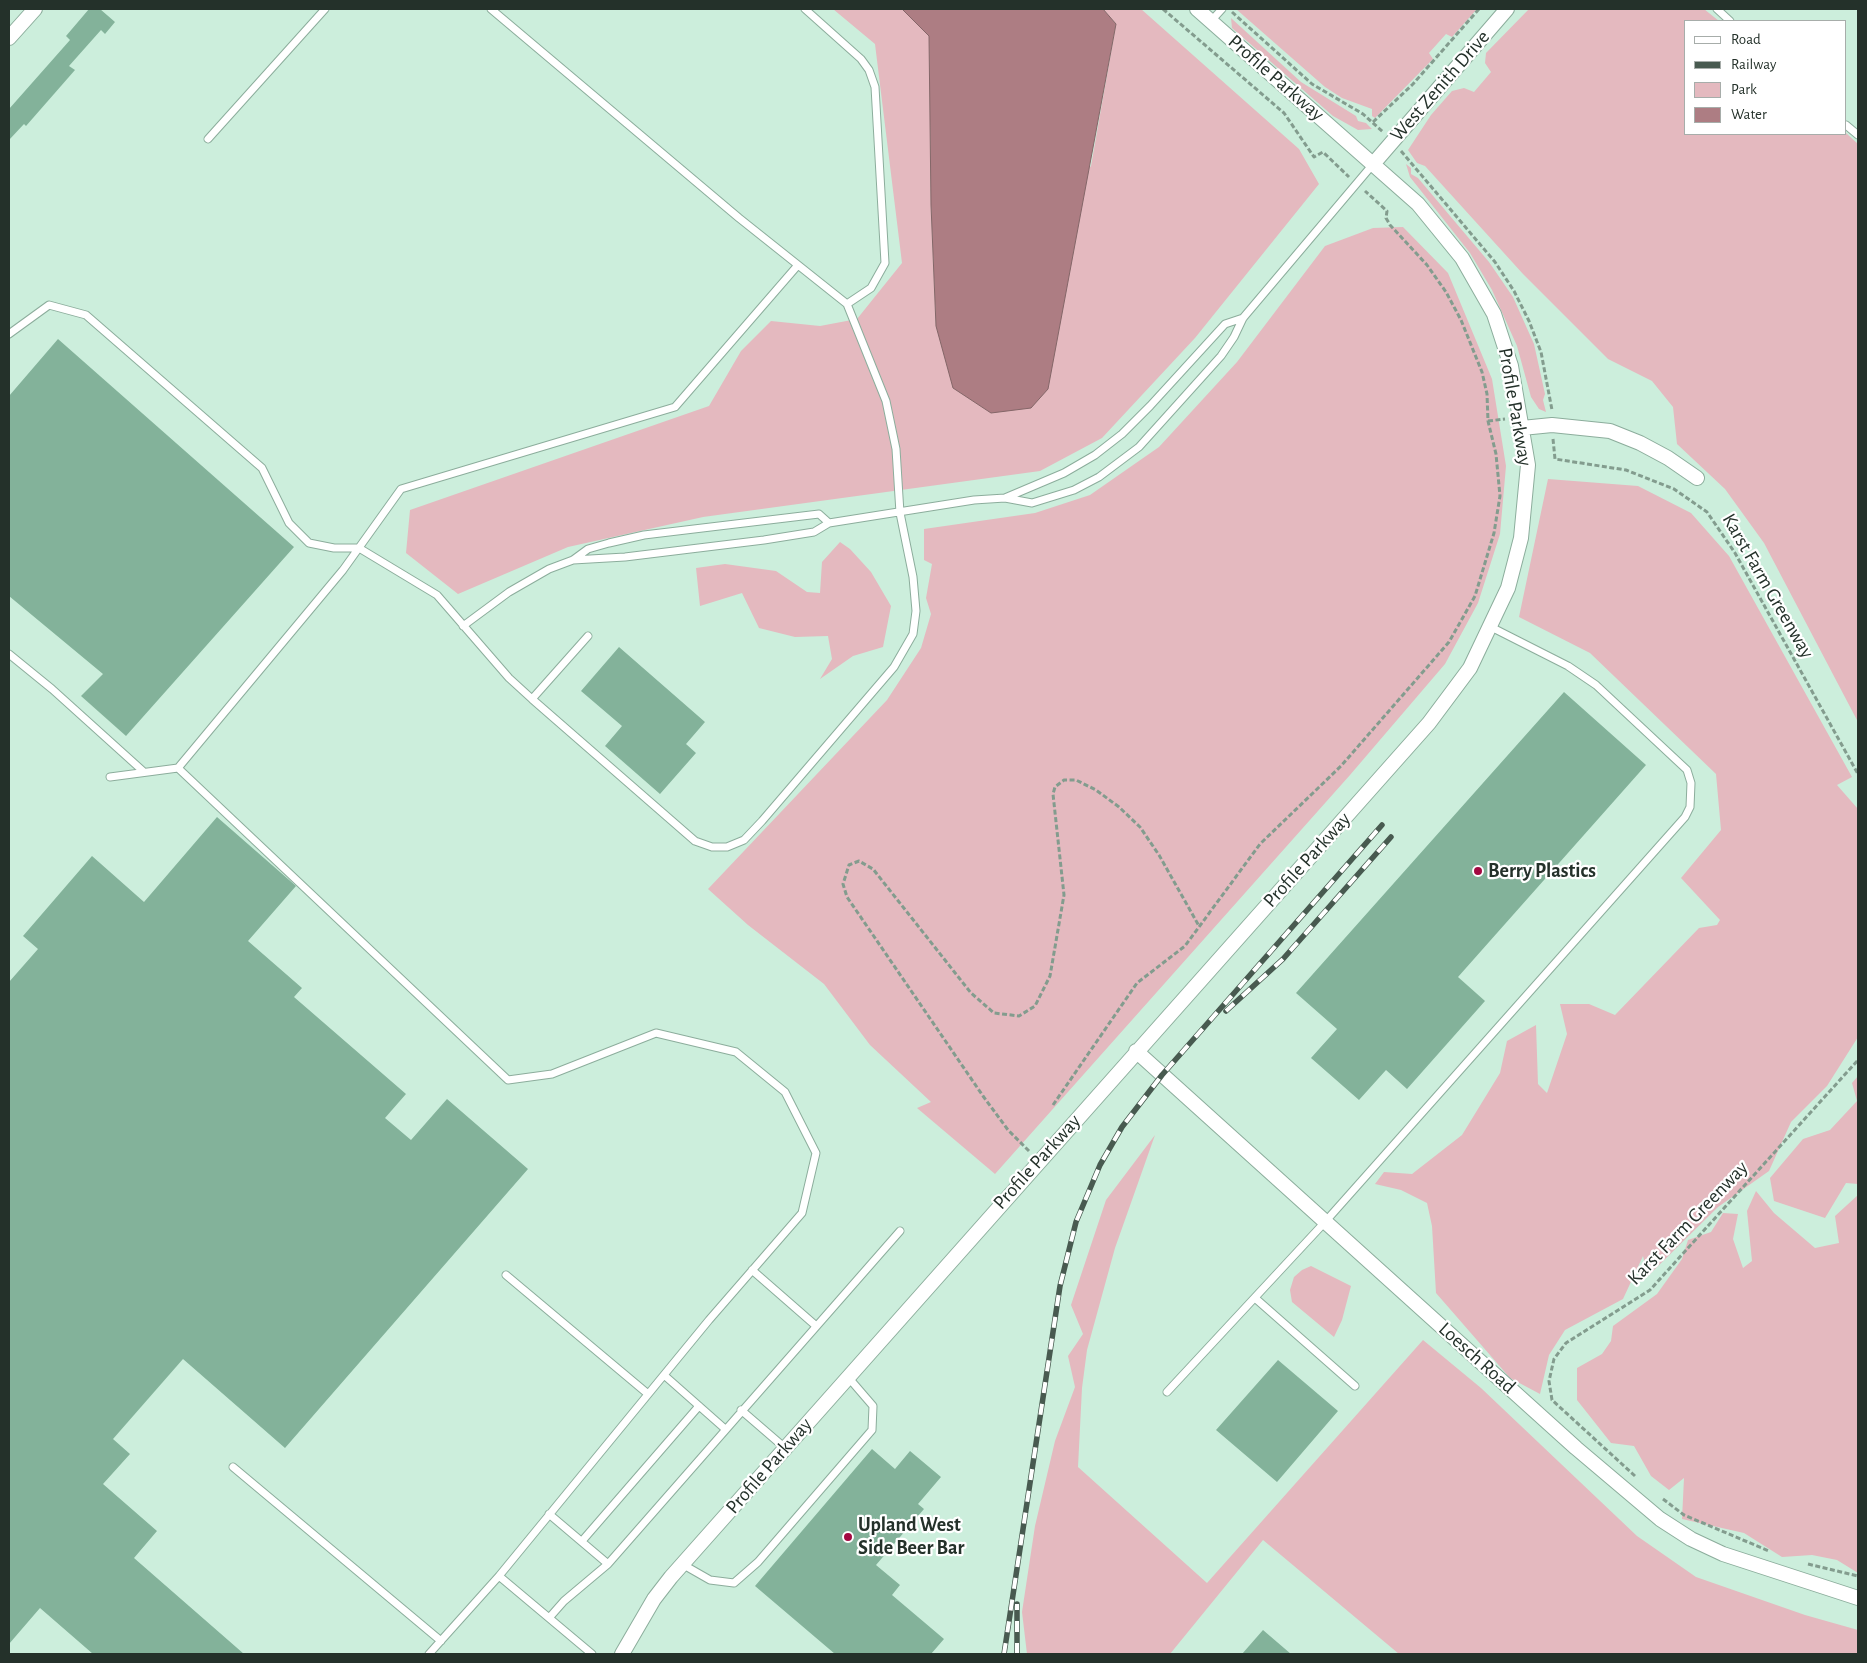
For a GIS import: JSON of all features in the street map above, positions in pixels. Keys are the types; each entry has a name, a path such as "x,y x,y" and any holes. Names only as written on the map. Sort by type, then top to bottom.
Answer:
{"street":[{"path":"9,38 35,9"},
{"name":"Profile Parkway","path":"622,1654 654,1599 682,1564 1429,723 1470,668 1508,588 1521,538 1528,465 1511,366 1490,306 1456,250 1418,204 1374,163 1197,9"},
{"name":"West Zenith Drive","path":"1374,163 1507,9"},
{"path":"1522,428 1552,426 1610,431 1661,454 1697,478"},
{"name":"Loesch Road","path":"1136,1051 1576,1448 1660,1519 1691,1539 1723,1554 1858,1598"}],"lane":[{"path":"208,139 325,9"},
{"path":"9,334 49,306 86,315 262,468 289,523 309,543 334,548 359,548 437,595 509,678 695,841 712,847 727,847 744,840 894,667 913,634 916,611 914,585 900,513 896,449 886,401 847,304 738,218 491,9"},
{"path":"805,9 861,59 869,70 875,87 885,263 871,288 847,304"},
{"path":"1211,21 1222,9"},
{"path":"1717,9 1729,20"},
{"path":"1847,126 1858,136"},
{"path":"463,626 509,592 549,568 573,560 625,557 764,540 814,532 829,523 974,500 1004,498 1032,502 1065,493 1099,477 1138,447 1221,356 1234,337 1243,318 1374,163"},
{"path":"110,778 178,768 359,548 401,489 675,407 798,265"},
{"path":"1004,498 1064,473 1095,455 1122,434 1150,406 1225,324 1243,318"},
{"path":"573,560 588,549 644,535 819,514 829,523"},
{"path":"1167,1392 1325,1222 1685,817 1690,807 1691,783 1687,770 1596,685 1568,666 1491,627"},
{"path":"532,699 588,636"},
{"path":"9,654 52,689 144,772"},
{"path":"178,768 508,1080 552,1074 656,1033 736,1052 785,1092 816,1154 802,1213 648,1394 499,1576 429,1654"},
{"path":"549,1618 564,1601 608,1564 724,1428 900,1231"},
{"path":"752,1270 815,1325"},
{"path":"506,1275 648,1394"},
{"path":"1254,1298 1355,1386"},
{"path":"664,1375 724,1428"},
{"path":"682,1564 710,1580 734,1582 758,1562 872,1430 873,1406 848,1377"},
{"path":"582,1541 699,1406"},
{"path":"741,1410 785,1448"},
{"path":"233,1467 441,1641"},
{"path":"550,1514 608,1564"},
{"path":"499,1576 592,1654"}],"path":[{"path":"1163,9 1284,113 1314,157"},
{"name":"Karst Farm Greenway","path":"1229,9 1312,84 1373,122 1392,141 1496,262 1514,291 1529,321 1541,352 1552,400 1554,459 1626,470 1674,489 1707,512 1735,553 1858,774"},
{"path":"1373,122 1413,84 1479,9"},
{"path":"1053,1105 1137,983 1185,946 1260,844 1341,766 1449,642 1475,596 1494,533 1500,496 1496,454 1482,372 1461,320 1446,292 1427,265 1386,218"},
{"path":"1039,1161 1003,1123 847,897 843,884 849,865 858,861 873,869 971,993 994,1013 1019,1016 1035,1006 1050,976 1064,895 1053,794 1055,787 1064,780 1076,780 1096,790 1119,807 1140,827 1159,855 1199,926"},
{"name":"Karst Farm Greenway","path":"1638,1479 1552,1400 1549,1381 1554,1360 1566,1343 1650,1290 1858,1060"},
{"path":"1659,1497 1684,1515 1771,1552"},
{"path":"1806,1563 1858,1576"}],"green space":[{"path":"833,9 902,9 929,35 931,205 936,326 1091,166 1116,24 1103,9 1141,9 1299,149 1319,184 1195,338 1102,438 1040,471 703,517 568,547 458,594 406,553 410,510 709,406 741,351 771,321 820,326 857,319 902,263 875,44"},
{"path":"1236,9 1477,9 1452,37 1446,34 1429,53 1433,59 1375,118 1372,116 1372,109 1342,98 1325,87"},
{"path":"1529,9 1704,9 1718,20 1684,20 1684,135 1847,134 1858,144 1858,722 1764,543 1725,489 1677,444 1673,407 1652,381 1608,359 1523,274 1425,166 1417,163 1408,150 1431,115 1452,91 1464,88 1474,92 1491,72 1485,63 1486,53"},
{"path":"1231,18 1301,82 1356,116 1358,121 1366,123 1372,129 1358,130 1333,116 1232,28"},
{"path":"1406,164 1411,168 1411,174 1418,178 1489,262 1513,297 1534,344 1545,394 1543,400 1546,412 1539,409 1531,397 1517,346 1492,290 1470,253 1410,177"},
{"path":"1403,227 1448,273 1492,379 1506,466 1500,534 1478,603 1445,664 1350,775 995,1174 917,1108 931,1102 870,1045 824,984 748,925 708,889 887,700 921,648 931,614 926,598 932,564 924,560 924,529 1035,513 1090,495 1159,447 1237,362 1325,246 1373,228"},
{"path":"1548,479 1638,486 1691,513 1729,556 1852,777 1837,785 1858,809 1858,1037 1827,1086 1791,1122 1769,1171 1718,1207 1648,1276 1643,1256 1623,1299 1565,1330 1549,1355 1540,1394 1510,1378 1436,1293 1432,1226 1427,1203 1401,1190 1375,1184 1384,1172 1412,1174 1462,1135 1500,1073 1507,1041 1536,1025 1538,1084 1547,1093 1567,1034 1560,1004 1589,1004 1615,1015 1699,928 1717,925 1720,920 1681,878 1721,830 1716,774 1590,653 1519,617"},
{"path":"840,542 850,549 871,572 891,606 883,647 853,656 820,679 832,659 828,636 795,637 759,628 742,593 700,606 696,568 725,564 776,571 807,592 820,593 822,562"},
{"path":"1858,1076 1858,1184 1846,1183 1825,1218 1774,1201 1770,1178 1803,1139 1830,1130 1857,1101 1852,1083"},
{"path":"1155,1135 1115,1248 1087,1350 1082,1388 1078,1467 1207,1583 1423,1340 1481,1388 1637,1536 1696,1577 1805,1615 1858,1630 1858,1654 1399,1654 1263,1540 1170,1654 1027,1654 1022,1612 1035,1526 1055,1441 1075,1387 1068,1356 1083,1334 1071,1305 1106,1200"},
{"path":"1756,1191 1774,1213 1815,1248 1839,1243 1835,1216 1858,1195 1858,1573 1837,1560 1812,1555 1782,1557 1744,1533 1682,1519 1684,1478 1669,1490 1651,1476 1634,1446 1611,1443 1577,1400 1577,1368 1602,1354 1611,1341 1613,1326 1657,1294 1682,1259 1688,1240 1711,1232 1723,1213 1738,1214 1733,1239 1743,1268 1752,1261 1747,1211"},
{"path":"1311,1266 1351,1286 1342,1320 1334,1337 1292,1302 1290,1290 1294,1277 1302,1270"}],"water":[{"path":"902,9 1103,9 1116,24 1048,389 1031,408 991,413 953,388 936,326 931,205 929,36"}],"building":[{"path":"89,9 100,9 115,22 105,34 101,30 69,66 75,70 26,126 24,124 9,140 9,109 70,40 66,36"},
{"path":"58,339 294,547 126,736 81,696 103,674 9,596 9,396"},
{"path":"619,647 705,722 686,744 696,753 660,794 605,746 622,726 581,691"},
{"name":"Berry Plastics","path":"1564,692 1646,765 1458,977 1485,1001 1407,1089 1386,1070 1359,1100 1311,1058 1337,1029 1296,993"},
{"path":"217,817 296,886 248,941 302,988 294,997 406,1094 385,1118 411,1140 447,1099 528,1169 285,1448 183,1359 113,1439 130,1454 103,1484 157,1531 134,1558 244,1654 93,1654 40,1608 9,1644 9,982 38,949 23,936 92,856 144,902"},
{"path":"1278,1360 1338,1411 1277,1482 1216,1430"},
{"name":"Upland West Side Beer Bar","path":"872,1449 895,1469 910,1451 941,1477 918,1504 924,1509 876,1565 900,1585 892,1595 944,1639 931,1654 835,1654 755,1586"},
{"path":"1263,1630 1291,1654 1242,1654"}],"railway":[{"path":"1004,1654 1060,1286 1076,1222 1100,1165 1122,1127 1162,1075 1382,825"},
{"path":"1226,1011 1283,959 1391,837"},
{"path":"1017,1604 1017,1654"}],"place":[{"name":"Berry Plastics","path":"1478,871"},
{"name":"Upland West Side Beer Bar","path":"848,1537"}]}
